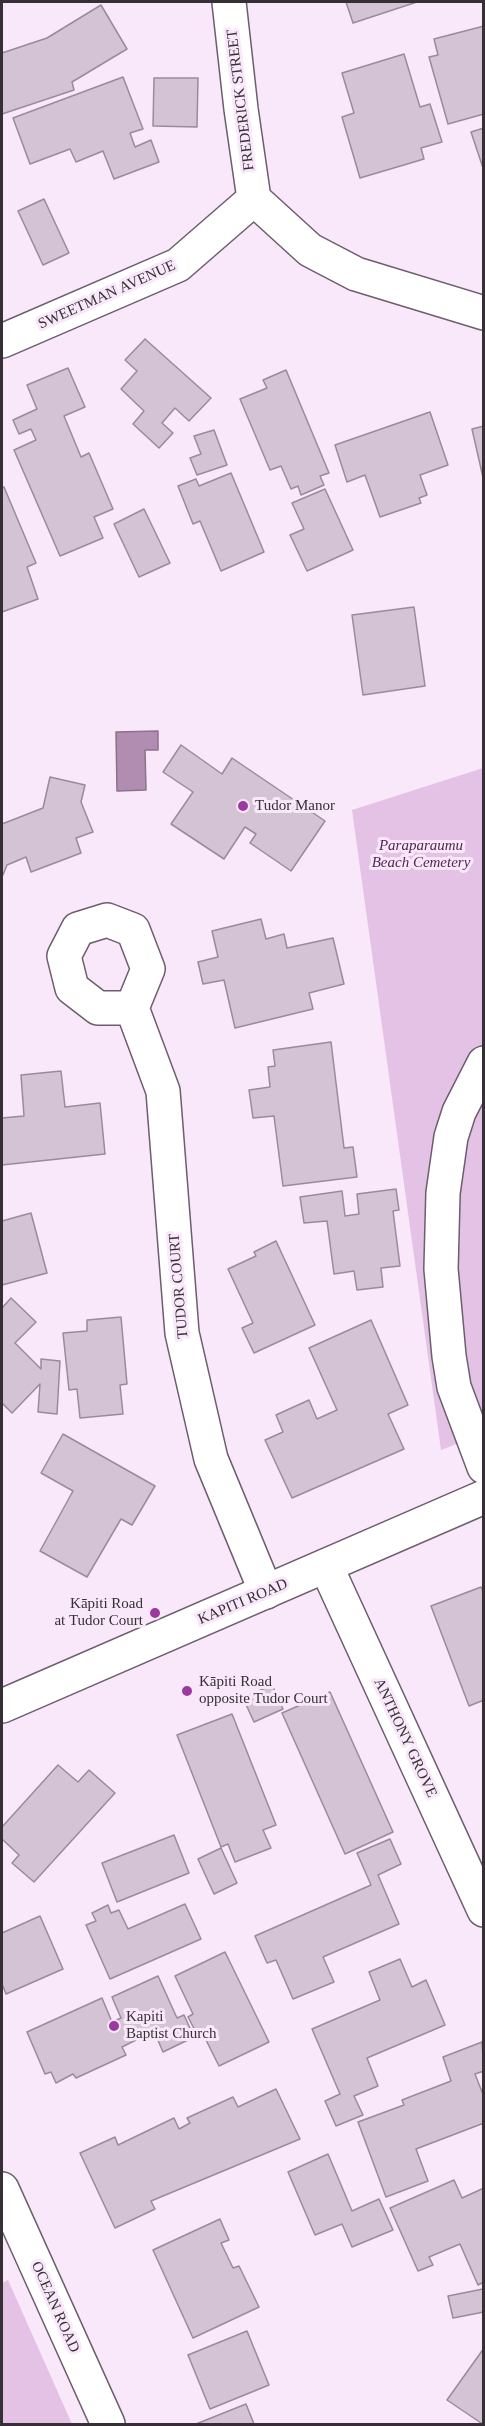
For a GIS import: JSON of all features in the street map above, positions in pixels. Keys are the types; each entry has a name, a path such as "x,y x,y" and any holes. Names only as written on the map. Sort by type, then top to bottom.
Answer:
{"street":[{"name":"FREDERICK STREET","path":"229,2 254,199"},
{"path":"254,199 310,250 356,274 483,313"},
{"name":"SWEETMAN AVENUE","path":"2,341 178,265 254,199"},
{"name":"TUDOR COURT","path":"132,1008 163,1091 182,1333 211,1459 266,1592"},
{"path":"483,1064 459,1112 451,1137 443,1193 441,1269 454,1387 483,1467"},
{"name":"KAPITI ROAD","path":"2,1706 483,1497"},
{"name":"ANTHONY GROVE","path":"326,1566 483,1910"},
{"name":"OCEAN ROAD","path":"2,2189 108,2424"}],"green space":[{"name":"Paraparaumu Beach Cemetery","path":"483,768 483,1434 441,1450 352,810"},
{"path":"8,2280 72,2424 2,2424 2,2283"}],"shaded area":[{"path":"158,731 158,750 145,750 146,790 117,791 116,732"}],"building":[{"path":"346,2 417,2 353,23"},
{"path":"101,5 127,49 72,82 74,90 2,114 2,53 47,38"},
{"path":"484,26 484,114 448,124 429,57 438,55 434,39"},
{"path":"404,54 420,107 430,104 442,142 421,148 424,159 360,178 342,117 354,113 342,73"},
{"path":"123,77 143,129 130,133 135,147 151,140 159,162 114,179 103,151 76,162 70,149 30,164 13,118"},
{"path":"154,78 198,78 197,127 153,126"},
{"path":"484,128 484,171 471,132"},
{"path":"44,199 69,253 43,265 18,211"},
{"path":"145,339 211,398 189,421 175,408 162,423 173,433 159,448 133,424 144,411 121,389 137,371 125,360"},
{"path":"68,368 85,407 64,416 81,457 89,453 113,509 94,517 103,538 60,556 14,450 36,440 31,429 19,434 13,420 37,409 27,385"},
{"path":"286,370 329,473 320,476 324,485 301,495 298,486 291,489 281,466 270,470 240,399 267,388 263,380"},
{"path":"430,412 448,465 420,475 427,495 419,498 421,503 380,517 365,475 347,482 335,445"},
{"path":"484,426 484,482 472,429"},
{"path":"214,430 227,465 197,475 190,458 201,454 194,436"},
{"path":"231,473 264,552 221,571 200,521 193,524 178,486 196,479 199,486"},
{"path":"4,487 36,563 27,567 38,599 2,612 2,488"},
{"path":"325,489 353,550 307,571 290,535 304,529 292,503"},
{"path":"144,509 170,563 139,577 114,524"},
{"path":"414,607 425,686 363,695 352,615"},
{"name":"Tudor Manor","path":"181,745 222,774 232,758 325,821 291,871 250,843 256,834 245,827 224,859 171,824 193,792 163,772"},
{"path":"50,777 85,785 81,802 93,832 76,838 81,853 31,872 26,857 7,865 3,875 2,824 43,808"},
{"path":"261,919 266,939 284,934 287,948 333,938 344,984 309,993 313,1009 235,1028 224,980 203,984 198,962 218,957 212,931"},
{"path":"331,1042 344,1148 353,1147 357,1177 283,1186 274,1116 253,1118 249,1090 270,1087 268,1067 275,1066 273,1050"},
{"path":"61,1071 65,1107 100,1103 105,1154 2,1165 2,1118 24,1116 21,1075"},
{"path":"396,1189 399,1210 393,1211 400,1266 381,1268 383,1287 357,1290 354,1271 334,1274 327,1221 304,1223 300,1197 342,1191 345,1216 359,1214 357,1194"},
{"path":"31,1213 47,1273 2,1285 2,1221"},
{"path":"276,1241 315,1325 254,1353 242,1328 253,1323 228,1269 256,1256 254,1252"},
{"path":"11,1298 36,1322 15,1343 41,1369 41,1359 60,1361 57,1414 38,1412 40,1384 12,1413 2,1403 2,1308"},
{"path":"121,1317 127,1384 120,1385 123,1414 80,1418 77,1389 69,1390 63,1333 87,1331 87,1320"},
{"path":"371,1320 408,1405 388,1414 404,1449 292,1498 265,1440 283,1432 276,1415 309,1400 317,1419 337,1410 309,1348"},
{"path":"63,1434 155,1486 132,1525 121,1519 87,1577 40,1551 73,1491 41,1473"},
{"path":"481,1587 484,1593 484,1700 469,1706 431,1606"},
{"path":"272,1685 283,1709 254,1722 243,1698"},
{"path":"330,1692 393,1832 345,1854 282,1713"},
{"path":"232,1714 276,1825 263,1830 271,1848 235,1862 228,1844 221,1847 177,1735"},
{"path":"58,1765 78,1782 89,1770 115,1793 34,1882 12,1863 19,1855 2,1839 2,1827"},
{"path":"174,1835 189,1873 117,1902 102,1863"},
{"path":"390,1839 401,1864 378,1875 399,1924 323,1957 334,1982 293,1999 276,1960 267,1963 255,1936 371,1885 357,1853"},
{"path":"221,1848 237,1883 214,1894 198,1859"},
{"path":"185,1904 201,1939 110,1979 86,1925 96,1921 92,1913 108,1905 111,1913 119,1910 128,1929"},
{"path":"40,1916 63,1969 6,1994 2,1984 2,1933"},
{"path":"225,1952 269,2042 219,2066 205,2038 200,2040 188,2017 193,2014 175,1976"},
{"path":"400,1959 412,1987 426,1980 445,2025 367,2058 378,2086 354,2096 363,2115 336,2126 325,2101 340,2094 312,2029 380,2000 369,1972"},
{"name":"Kapiti Baptist Church","path":"158,1976 177,2018 184,2015 194,2037 163,2052 154,2031 122,2047 126,2055 76,2078 73,2074 56,2083 51,2072 45,2074 27,2032 102,1998 112,2022 121,2018 112,1997"},
{"path":"482,2042 484,2071 475,2074 484,2097 484,2123 416,2149 428,2181 386,2197 358,2122 404,2105 402,2100 451,2081 443,2057"},
{"path":"276,2089 300,2139 151,2201 155,2209 115,2228 80,2153 115,2137 118,2145 174,2118 179,2129 190,2123 187,2118 233,2097 238,2107"},
{"path":"328,2154 352,2211 379,2199 393,2230 352,2247 342,2224 315,2235 288,2172"},
{"path":"454,2180 462,2198 484,2188 484,2282 478,2285 460,2244 429,2257 433,2265 418,2271 390,2208"},
{"path":"220,2219 229,2240 221,2243 233,2268 239,2266 259,2307 193,2338 153,2250"},
{"path":"483,2289 484,2312 453,2318 448,2296"},
{"path":"247,2331 269,2385 210,2409 188,2355"},
{"path":"484,2348 484,2424 480,2424 447,2400"},
{"path":"246,2404 254,2424 196,2424"}],"place":[{"name":"Tudor Manor","path":"243,806"},
{"name":"Kāpiti Road at Tudor Court","path":"155,1613"},
{"name":"Kāpiti Road opposite Tudor Court","path":"187,1691"},
{"name":"Kapiti Baptist Church","path":"114,2026"}]}
